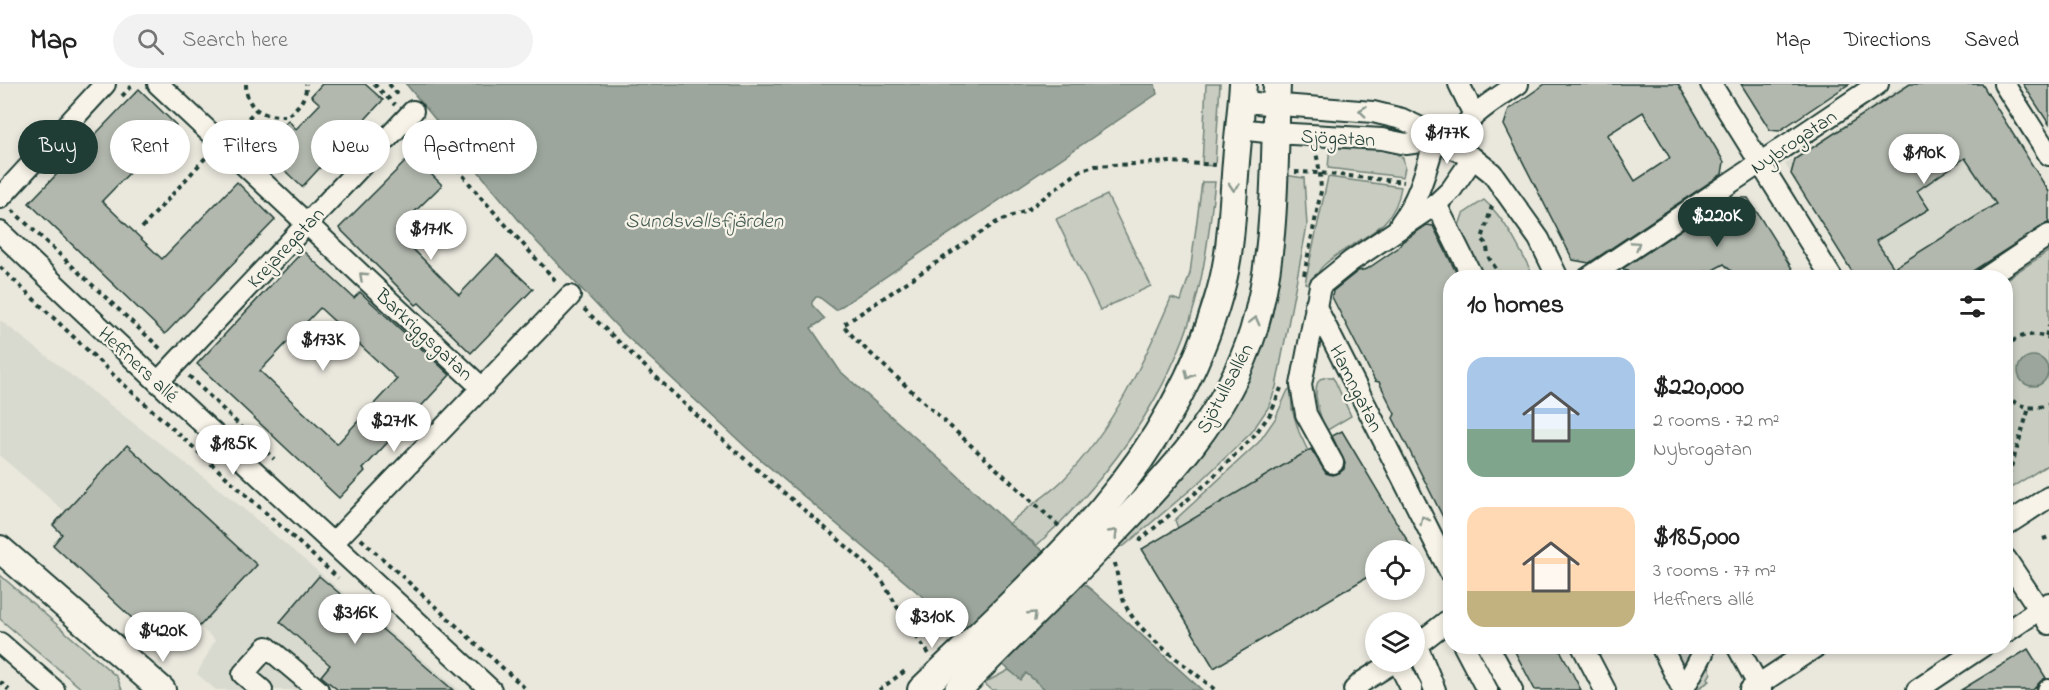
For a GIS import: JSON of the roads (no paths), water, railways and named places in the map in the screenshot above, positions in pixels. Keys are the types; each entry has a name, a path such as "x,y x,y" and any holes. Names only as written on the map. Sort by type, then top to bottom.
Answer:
{"main road":[{"name":"Sjötullsallén","path":"982,647 1054,559 1101,509 1137,462 1164,421 1188,378 1205,340 1221,289 1230,240 1242,93"},
{"name":"Sjötullsallén","path":"982,647 1073,575 1162,483 1195,443 1237,371 1252,333 1264,285 1271,238 1277,94"},
{"path":"0,549 162,690"},
{"path":"0,565 137,685"},
{"path":"921,690 982,647"},
{"path":"958,690 982,647"}],"street":[{"path":"0,198 105,84"},
{"name":"Barkriggsgatan","path":"158,84 482,388"},
{"path":"1459,84 1474,115"},
{"path":"1395,231 1410,210 1443,143 1474,115 1518,84"},
{"path":"1711,84 1827,270"},
{"name":"Nybrogatan","path":"1600,270 1878,84"},
{"path":"2004,84 2049,155"},
{"name":"Sjögatan","path":"1242,93 1277,94 1373,112 1402,119 1421,128 1443,143 1473,158 1491,173 1539,238 1554,270"},
{"name":"Krejaregatan","path":"158,382 413,111"},
{"name":"Sjögatan","path":"1240,129 1359,137 1406,144 1443,143"},
{"path":"1333,464 1306,414 1301,385 1320,286 1351,261 1436,204 1451,190 1473,158"},
{"path":"1436,204 1469,270"},
{"name":"Heffners allé","path":"0,232 158,382 491,690"},
{"path":"1996,270 2049,235"},
{"path":"333,543 570,296"},
{"name":"Hamngatan","path":"1315,305 1443,558"},
{"path":"2013,520 2049,497"},
{"path":"2013,568 2046,612 2013,628"},
{"path":"1425,640 1443,626"},
{"path":"0,643 54,690"},
{"path":"262,690 243,674 267,647 318,690"},
{"path":"1468,654 1487,690"},
{"path":"1492,654 1512,690"},
{"path":"1586,654 1605,690"},
{"path":"1665,654 1683,690"},
{"path":"1683,690 1703,654"},
{"path":"1741,654 1757,688 1805,654"},
{"path":"1917,690 1971,654"},
{"path":"1425,667 1435,690"},
{"path":"1354,690 1362,682 1379,672"},
{"path":"1402,672 1412,690"}],"water":[{"name":"Sundsvallsfjärden","path":"406,84 1155,84 1157,94 836,310 816,297 812,305 825,319 811,328 840,371 1009,524 1093,591 1202,690 1046,690 1026,673 1021,680 748,449 624,334 536,241 481,174 537,174 537,120 436,120"},
{"path":"2033,356 2044,360 2048,371 2044,382 2033,386 2022,382 2018,371 2022,360"}]}
